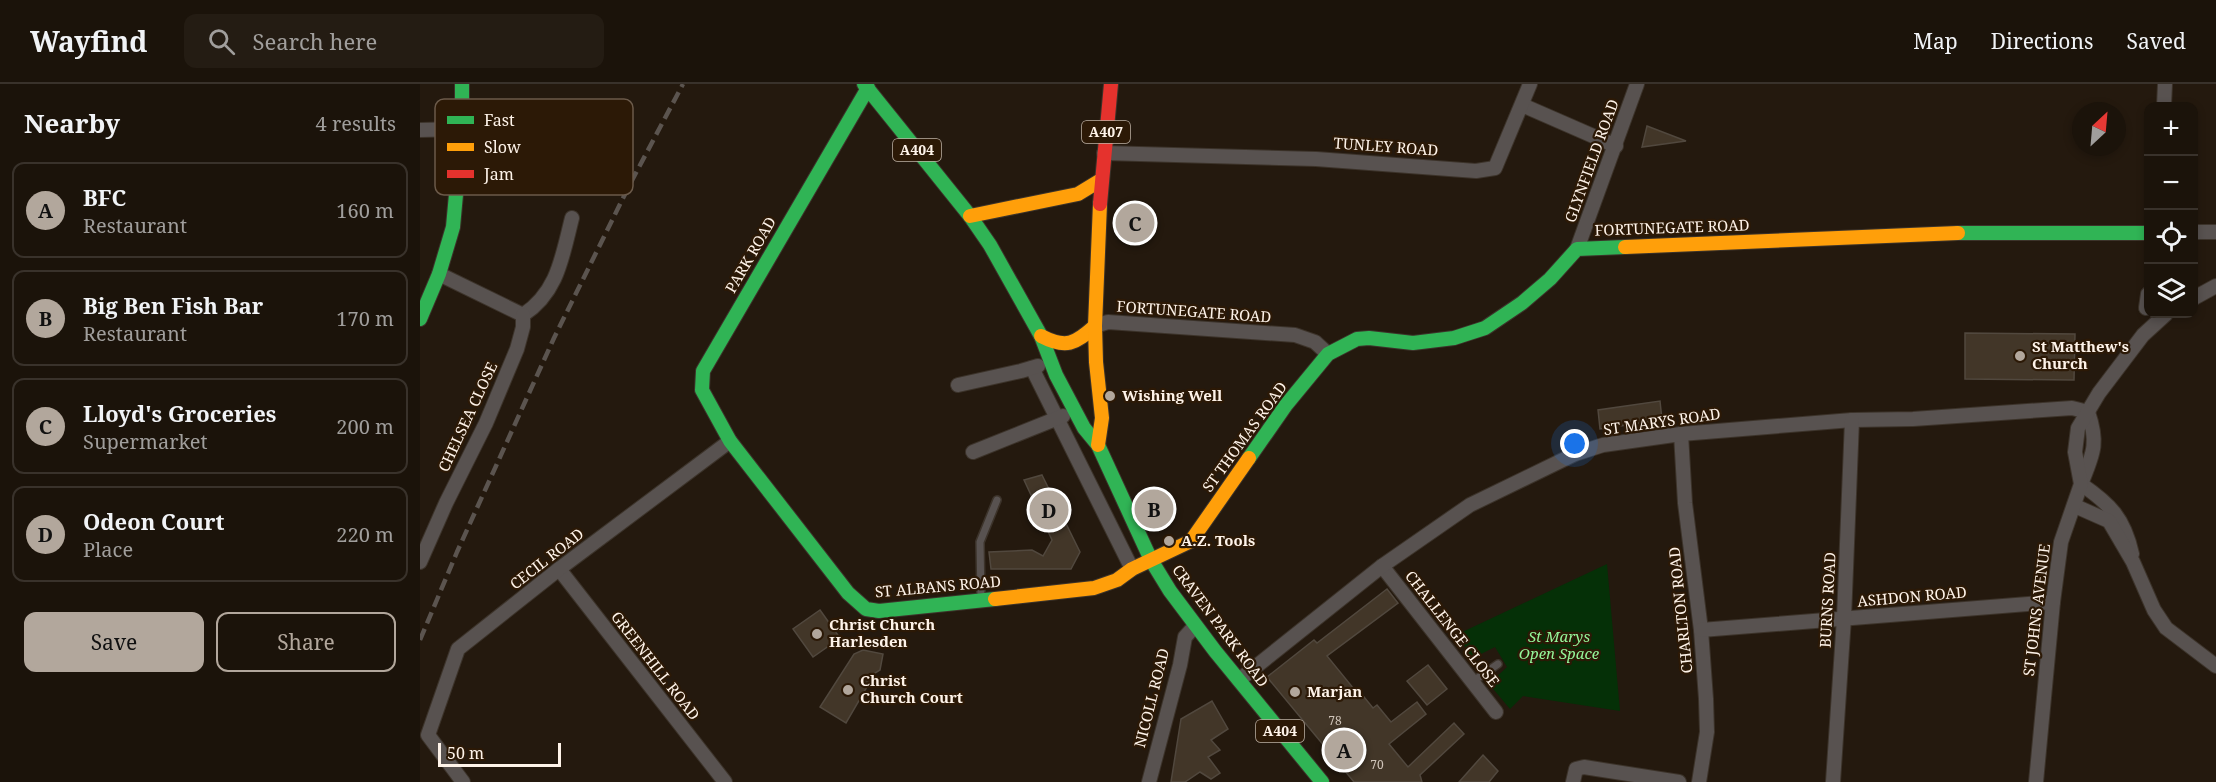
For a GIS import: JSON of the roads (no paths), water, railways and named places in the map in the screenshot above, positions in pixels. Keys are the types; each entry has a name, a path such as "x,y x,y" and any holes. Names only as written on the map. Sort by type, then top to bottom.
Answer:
{"street":[{"name":"A407","path":"1101,213 1101,180 1111,84"},
{"path":"1530,84 1522,105 1616,146"},
{"name":"GLYNFIELD ROAD","path":"1577,249 1637,84"},
{"path":"2164,102 2165,84"},
{"name":"A404","path":"866,86 970,216 990,245 1041,336"},
{"name":"PARK ROAD","path":"730,441 702,390 703,371 866,86"},
{"name":"TUNLEY ROAD","path":"1104,153 1316,159 1476,171 1495,168 1522,105"},
{"path":"420,130 435,130"},
{"path":"970,216 1078,194 1101,180"},
{"path":"1078,194 1101,213 1095,326 1101,418 1098,445"},
{"path":"420,319 440,274 453,227 456,195"},
{"path":"990,245 996,228 1007,209"},
{"path":"440,274 523,315 536,307 556,279 572,218"},
{"name":"FORTUNEGATE ROAD","path":"1095,326 1108,322 1295,335 1315,342 1328,354 1357,339 1369,338 1413,343 1454,338 1485,327 1529,297 1550,279 1577,249 1989,232 2144,233"},
{"path":"2198,232 2216,232"},
{"path":"2198,295 2216,286"},
{"name":"CHELSEA CLOSE","path":"420,562 446,503 486,423 517,349 523,327 523,315"},
{"path":"2088,412 2098,393 2143,335 2162,318"},
{"path":"1041,336 1053,343 1063,345 1082,338 1095,326"},
{"name":"CRAVEN PARK ROAD","path":"1041,336 1050,361 1084,428 1098,445 1151,560 1195,626 1322,782"},
{"name":"ST THOMAS ROAD","path":"1191,541 1286,405 1328,354"},
{"path":"958,385 1032,368 1050,361"},
{"path":"1032,368 1132,569"},
{"name":"ST MARYS ROAD","path":"1239,680 1382,566 1470,505 1575,454 1603,446 1681,434 1852,420 1913,419 2072,408 2088,412"},
{"path":"973,452 1075,410"},
{"name":"ST JOHNS AVENUE","path":"2036,782 2061,542 2093,454 2095,431 2088,412"},
{"name":"BURNS ROAD","path":"1833,782 1844,618 1852,420"},
{"name":"CHARLTON ROAD","path":"1681,434 1685,503 1701,630 1707,732 1699,782"},
{"name":"CECIL ROAD","path":"463,782 428,735 458,649 730,441"},
{"name":"ST ALBANS ROAD","path":"730,441 842,585 866,609 879,611 1094,588 1117,580 1132,569 1191,541"},
{"path":"2081,484 2106,501 2121,521 2128,535 2133,562"},
{"path":"2074,506 2109,521 2133,562 2154,610 2166,628 2216,666"},
{"name":"CHALLENGE CLOSE","path":"1382,566 1496,712"},
{"name":"GREENHILL ROAD","path":"560,569 725,782"},
{"name":"ASHDON ROAD","path":"1701,630 2053,602"},
{"name":"NICOLL ROAD","path":"1149,782 1180,665 1185,637 1195,626"},
{"path":"1573,782 1576,769 1584,767 1679,782"}],"lane":[{"path":"981,600 980,542 997,500"},
{"path":"1472,682 1498,664"}],"railway":[{"path":"633,178 683,84"},
{"path":"420,640 457,552 554,338 625,195"}],"place":[{"name":"Lloyd's Groceries","path":"1135,223"},
{"name":"St Matthew's Church","path":"2020,356"},
{"name":"Wishing Well","path":"1110,396"},
{"name":"Big Ben Fish Bar","path":"1154,509"},
{"name":"Odeon Court","path":"1049,510"},
{"name":"A.Z. Tools","path":"1169,541"},
{"name":"Christ Church Harlesden","path":"817,634"},
{"name":"Christ Church Court","path":"848,690"},
{"name":"Marjan","path":"1295,692"},
{"name":"BFC","path":"1344,750"}],"park label":[{"name":"St Marys Open Space","path":"1559,646"}]}
